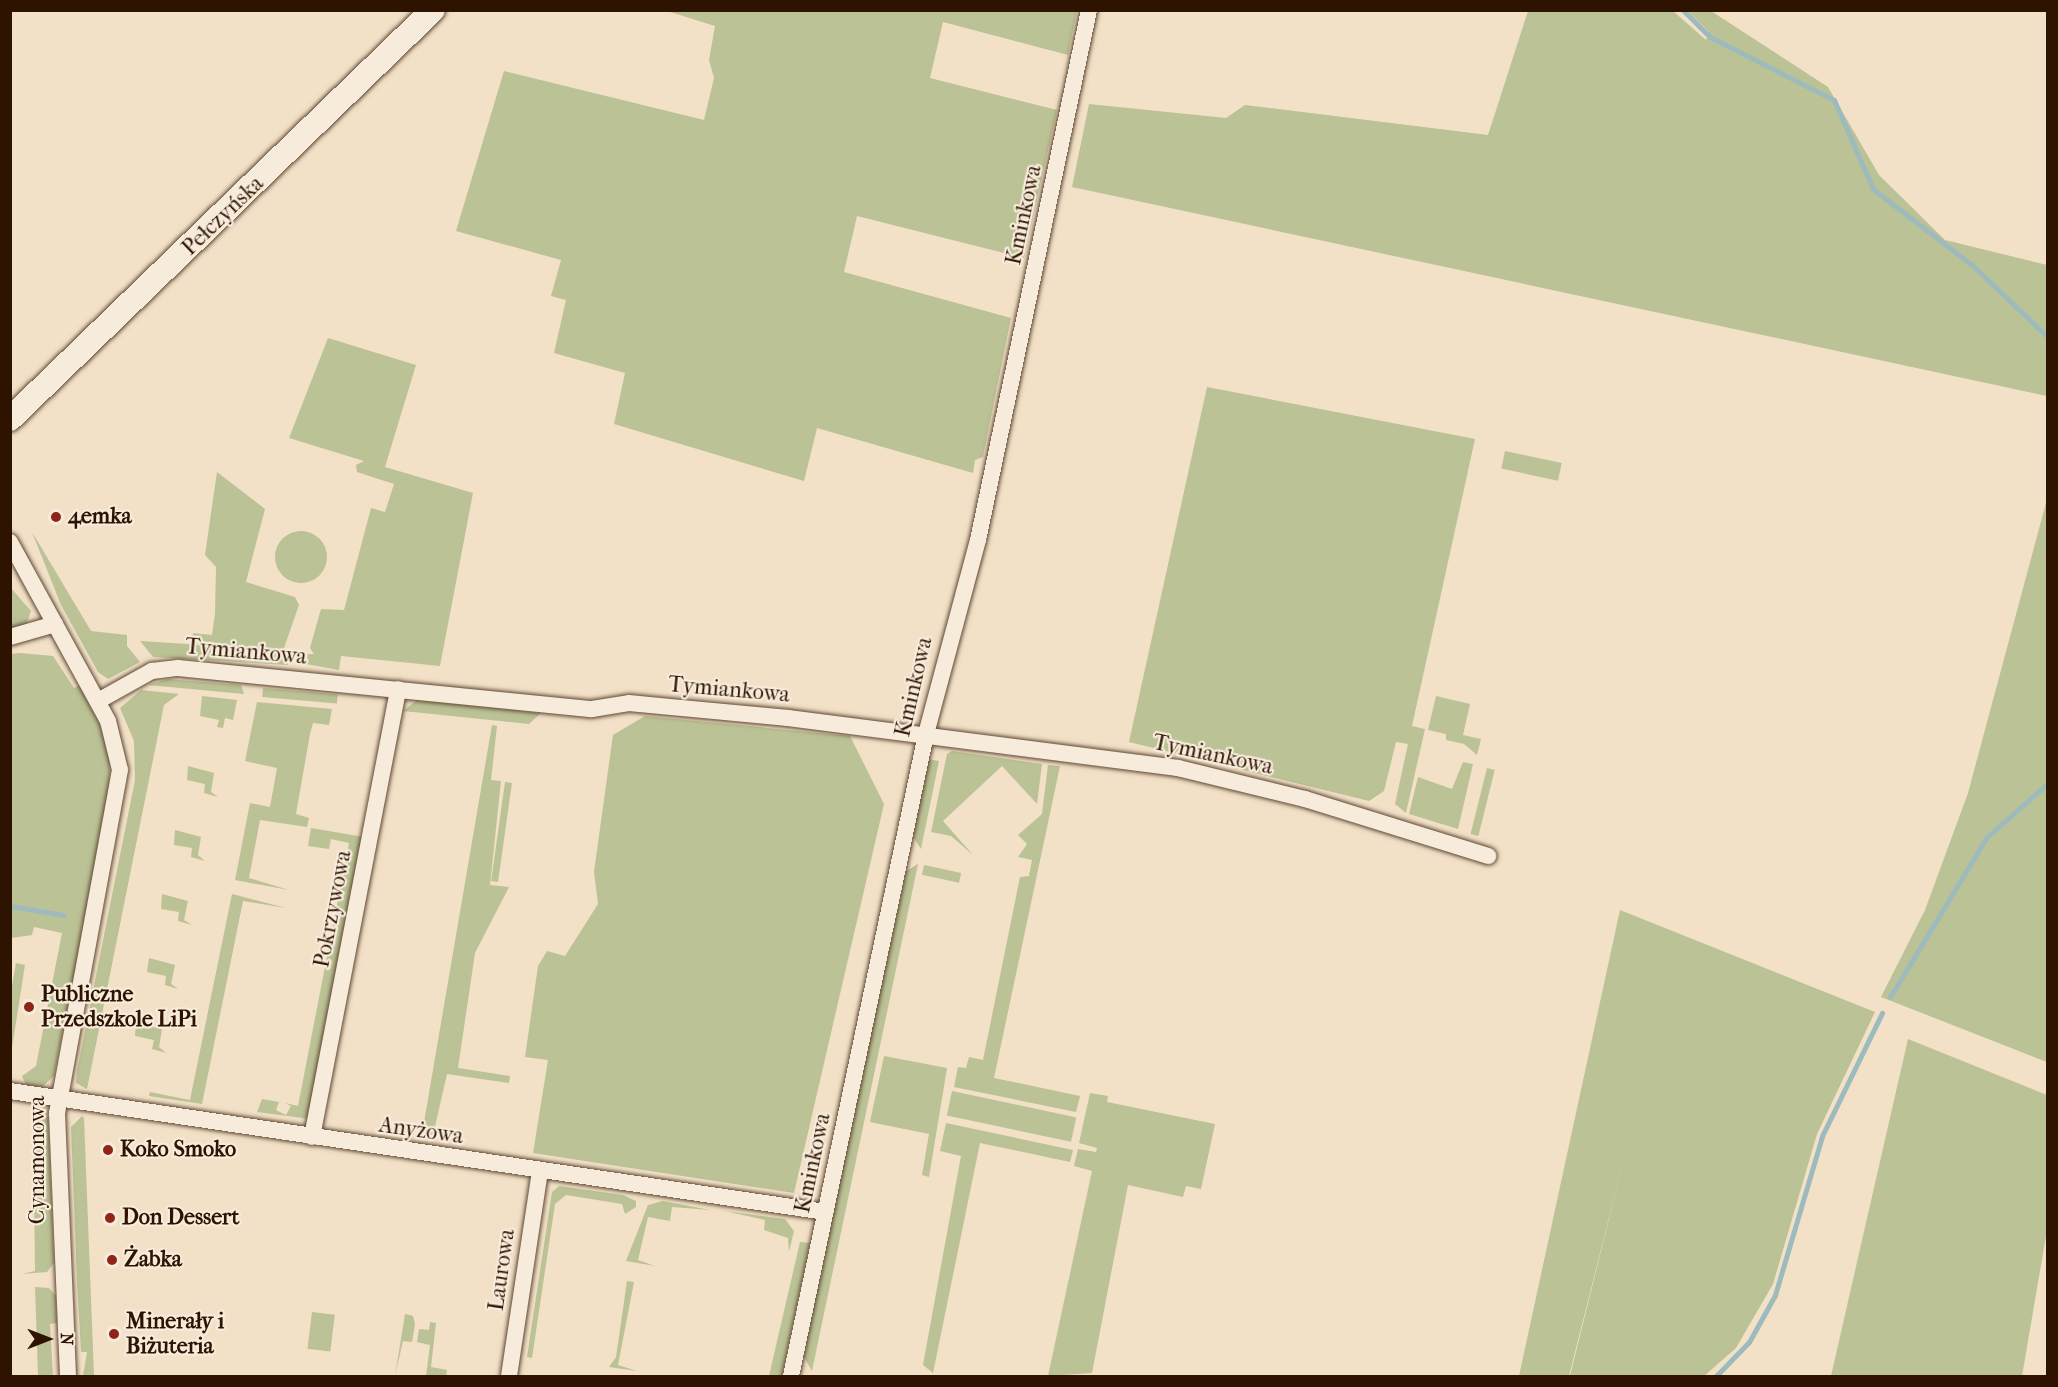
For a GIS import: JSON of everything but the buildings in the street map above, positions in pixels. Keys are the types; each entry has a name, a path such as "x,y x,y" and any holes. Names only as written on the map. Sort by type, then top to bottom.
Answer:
{"main road":[{"name":"Pełczyńska","path":"10,419 433,10"}],"street":[{"name":"Kminkowa","path":"791,1377 926,734 978,540 1089,10"},
{"path":"10,542 98,701"},
{"path":"10,637 55,624"},
{"name":"Tymiankowa","path":"98,701 152,671 178,668 592,709 628,704 926,734 1178,768 1305,799 1488,855"},
{"name":"Pokrzywowa","path":"312,1137 398,689"},
{"name":"Cynamonowa","path":"68,1377 58,1100 119,787 118,749 98,701"},
{"name":"Anyżowa","path":"10,1091 58,1100 825,1212"},
{"name":"Laurowa","path":"510,1377 540,1171"}],"green space":[{"path":"667,11 1077,11 1068,55 943,22 930,78 1057,110 1024,258 857,216 844,272 1011,318 983,457 975,460 973,473 817,428 804,481 614,424 625,373 554,353 566,300 551,296 561,260 456,231 504,71 704,120 714,78 709,60 715,26"},
{"path":"1528,11 1673,11 1706,40 1709,32 1688,11 1711,11 1828,87 1879,175 1945,240 2047,265 2047,396 1072,187 1089,104 1226,118 1245,105 1488,135"},
{"path":"328,338 416,365 385,467 473,493 440,666 341,656 339,670 306,664 308,654 314,654 310,648 321,609 344,610 371,508 385,512 394,484 357,472 356,465 364,461 289,438"},
{"path":"1207,387 1475,439 1412,726 1425,729 1406,813 1395,804 1408,744 1396,742 1384,791 1369,801 1129,742"},
{"path":"1505,451 1562,463 1558,481 1501,469"},
{"path":"217,472 265,509 246,582 295,597 299,605 283,651 291,652 288,665 153,657 140,641 250,648 192,640 193,633 212,635 216,567 205,555"},
{"path":"2047,499 2047,1062 1881,997 1925,910 1968,793"},
{"path":"301,531 311,533 319,539 325,547 327,557 325,567 319,575 311,581 301,583 291,581 283,575 277,567 275,557 277,547 283,539 291,533"},
{"path":"32,532 91,631 127,635 127,646 140,662 108,679 98,672 61,605"},
{"path":"10,587 31,611 25,628 11,629"},
{"path":"10,654 53,656 74,688 80,685 104,732 110,766 107,809 54,1076 42,1087 26,1085 22,1076 36,1066 62,933 34,927 32,935 11,938"},
{"path":"168,679 241,685 244,694 148,685"},
{"path":"263,688 338,695 337,704 262,697"},
{"path":"141,690 179,694 164,705 87,1089 76,1083 77,1071 135,780 134,741 120,708"},
{"path":"202,696 237,700 233,720 225,718 223,728 217,727 219,720 200,716"},
{"path":"1436,696 1470,704 1463,735 1481,739 1477,755 1464,744 1446,740 1446,734 1428,730"},
{"path":"417,700 541,713 529,724 403,711"},
{"path":"257,702 332,709 329,725 313,723 310,734 296,814 309,818 307,827 260,820 249,878 289,890 235,880 250,803 270,807 277,768 245,761"},
{"path":"645,716 850,736 884,804 794,1193 533,1153 548,1060 525,1057 538,966 547,951 565,956 598,904 594,872 613,735"},
{"path":"492,725 497,726 491,780 501,781 490,885 509,887 475,953 458,1068 510,1076 509,1083 447,1074 433,1135 422,1134"},
{"path":"952,751 1042,764 1037,804 1002,766 943,821 973,855 951,836 931,832 947,754"},
{"path":"928,759 939,761 921,849 912,835"},
{"path":"1463,762 1473,764 1458,829 1409,814 1418,777 1452,789"},
{"path":"1048,765 1060,766 994,1078 1080,1096 1076,1112 954,1087 958,1067 966,1068 969,1057 983,1060 1020,877 1029,876 1032,860 1018,857 1027,844 1018,835 1042,814"},
{"path":"188,766 214,773 211,792 218,797 204,793 205,784 187,780"},
{"path":"1487,768 1495,770 1478,836 1471,834"},
{"path":"505,782 512,783 498,882 491,881"},
{"path":"311,828 364,837 310,1119 257,1112 262,1099 279,1102 276,1110 286,1115 291,1106 285,1103 298,1106 349,843 331,839 329,849 308,846"},
{"path":"175,830 201,837 198,855 205,861 191,857 192,848 174,845"},
{"path":"918,864 812,1371 802,1354 906,871"},
{"path":"924,865 961,873 959,883 922,875"},
{"path":"162,894 188,901 184,920 192,925 178,921 179,912 161,909"},
{"path":"232,894 286,908 243,901 202,1104 149,1096 150,1092 190,1100"},
{"path":"1620,910 1875,1012 1817,1134 1773,1284 1736,1348 1704,1376 1570,1376 1625,1154 1569,1376 1519,1376"},
{"path":"149,958 175,965 171,984 178,989 165,985 166,976 147,972"},
{"path":"16,963 25,965 11,1054 11,992"},
{"path":"136,1023 162,1029 159,1047 166,1053 152,1049 154,1040 135,1036"},
{"path":"1908,1039 2047,1095 2047,1230 2022,1376 1831,1376"},
{"path":"884,1056 947,1068 929,1177 922,1175 929,1134 870,1122"},
{"path":"952,1091 1076,1117 1071,1142 947,1115"},
{"path":"1090,1093 1108,1096 1107,1102 1215,1124 1201,1189 1186,1186 1183,1197 1128,1185 1092,1373 1048,1376 1092,1171 1074,1166 1078,1149 1096,1152 1097,1148 1079,1143"},
{"path":"33,1102 44,1107 48,1118 54,1263 47,1272 22,1274 35,1271"},
{"path":"82,1116 84,1118 94,1376 83,1376 87,1352 81,1352 77,1281 71,1127"},
{"path":"946,1123 1073,1150 1070,1162 980,1143 933,1373 923,1365 961,1156 940,1151"},
{"path":"559,1186 623,1195 636,1201 636,1207 625,1214 622,1204 566,1195 555,1204 532,1358 527,1357 552,1192"},
{"path":"663,1201 710,1210 672,1207 670,1221 648,1217 638,1260 655,1266 626,1261 648,1205"},
{"path":"725,1211 785,1219 794,1231 789,1252 788,1238 764,1230 765,1220"},
{"path":"800,1242 810,1243 782,1376 769,1376"},
{"path":"627,1281 634,1282 618,1365 637,1371 609,1367 616,1357"},
{"path":"35,1287 49,1288 56,1296 57,1323 50,1324 53,1376 38,1376"},
{"path":"312,1312 335,1315 330,1352 307,1349"},
{"path":"405,1314 413,1316 415,1324 412,1342 403,1341 395,1376"},
{"path":"430,1322 436,1323 431,1367 447,1370 446,1376 426,1376 430,1345 417,1342 419,1329 429,1330"}],"waterway":[{"path":"1683,10 1710,37 1834,100 1873,189 1972,265 2048,337"},
{"path":"1890,997 1987,837 2048,783"},
{"path":"10,906 63,915"},
{"path":"1716,1376 1749,1342 1775,1295 1822,1136 1882,1013"}],"place":[{"name":"4emka","path":"56,517"},
{"name":"Publiczne Przedszkole LiPi","path":"29,1007"},
{"name":"Koko Smoko","path":"108,1150"},
{"name":"Don Dessert","path":"110,1218"},
{"name":"Żabka","path":"112,1260"},
{"name":"Minerały i Biżuteria","path":"114,1334"}]}
